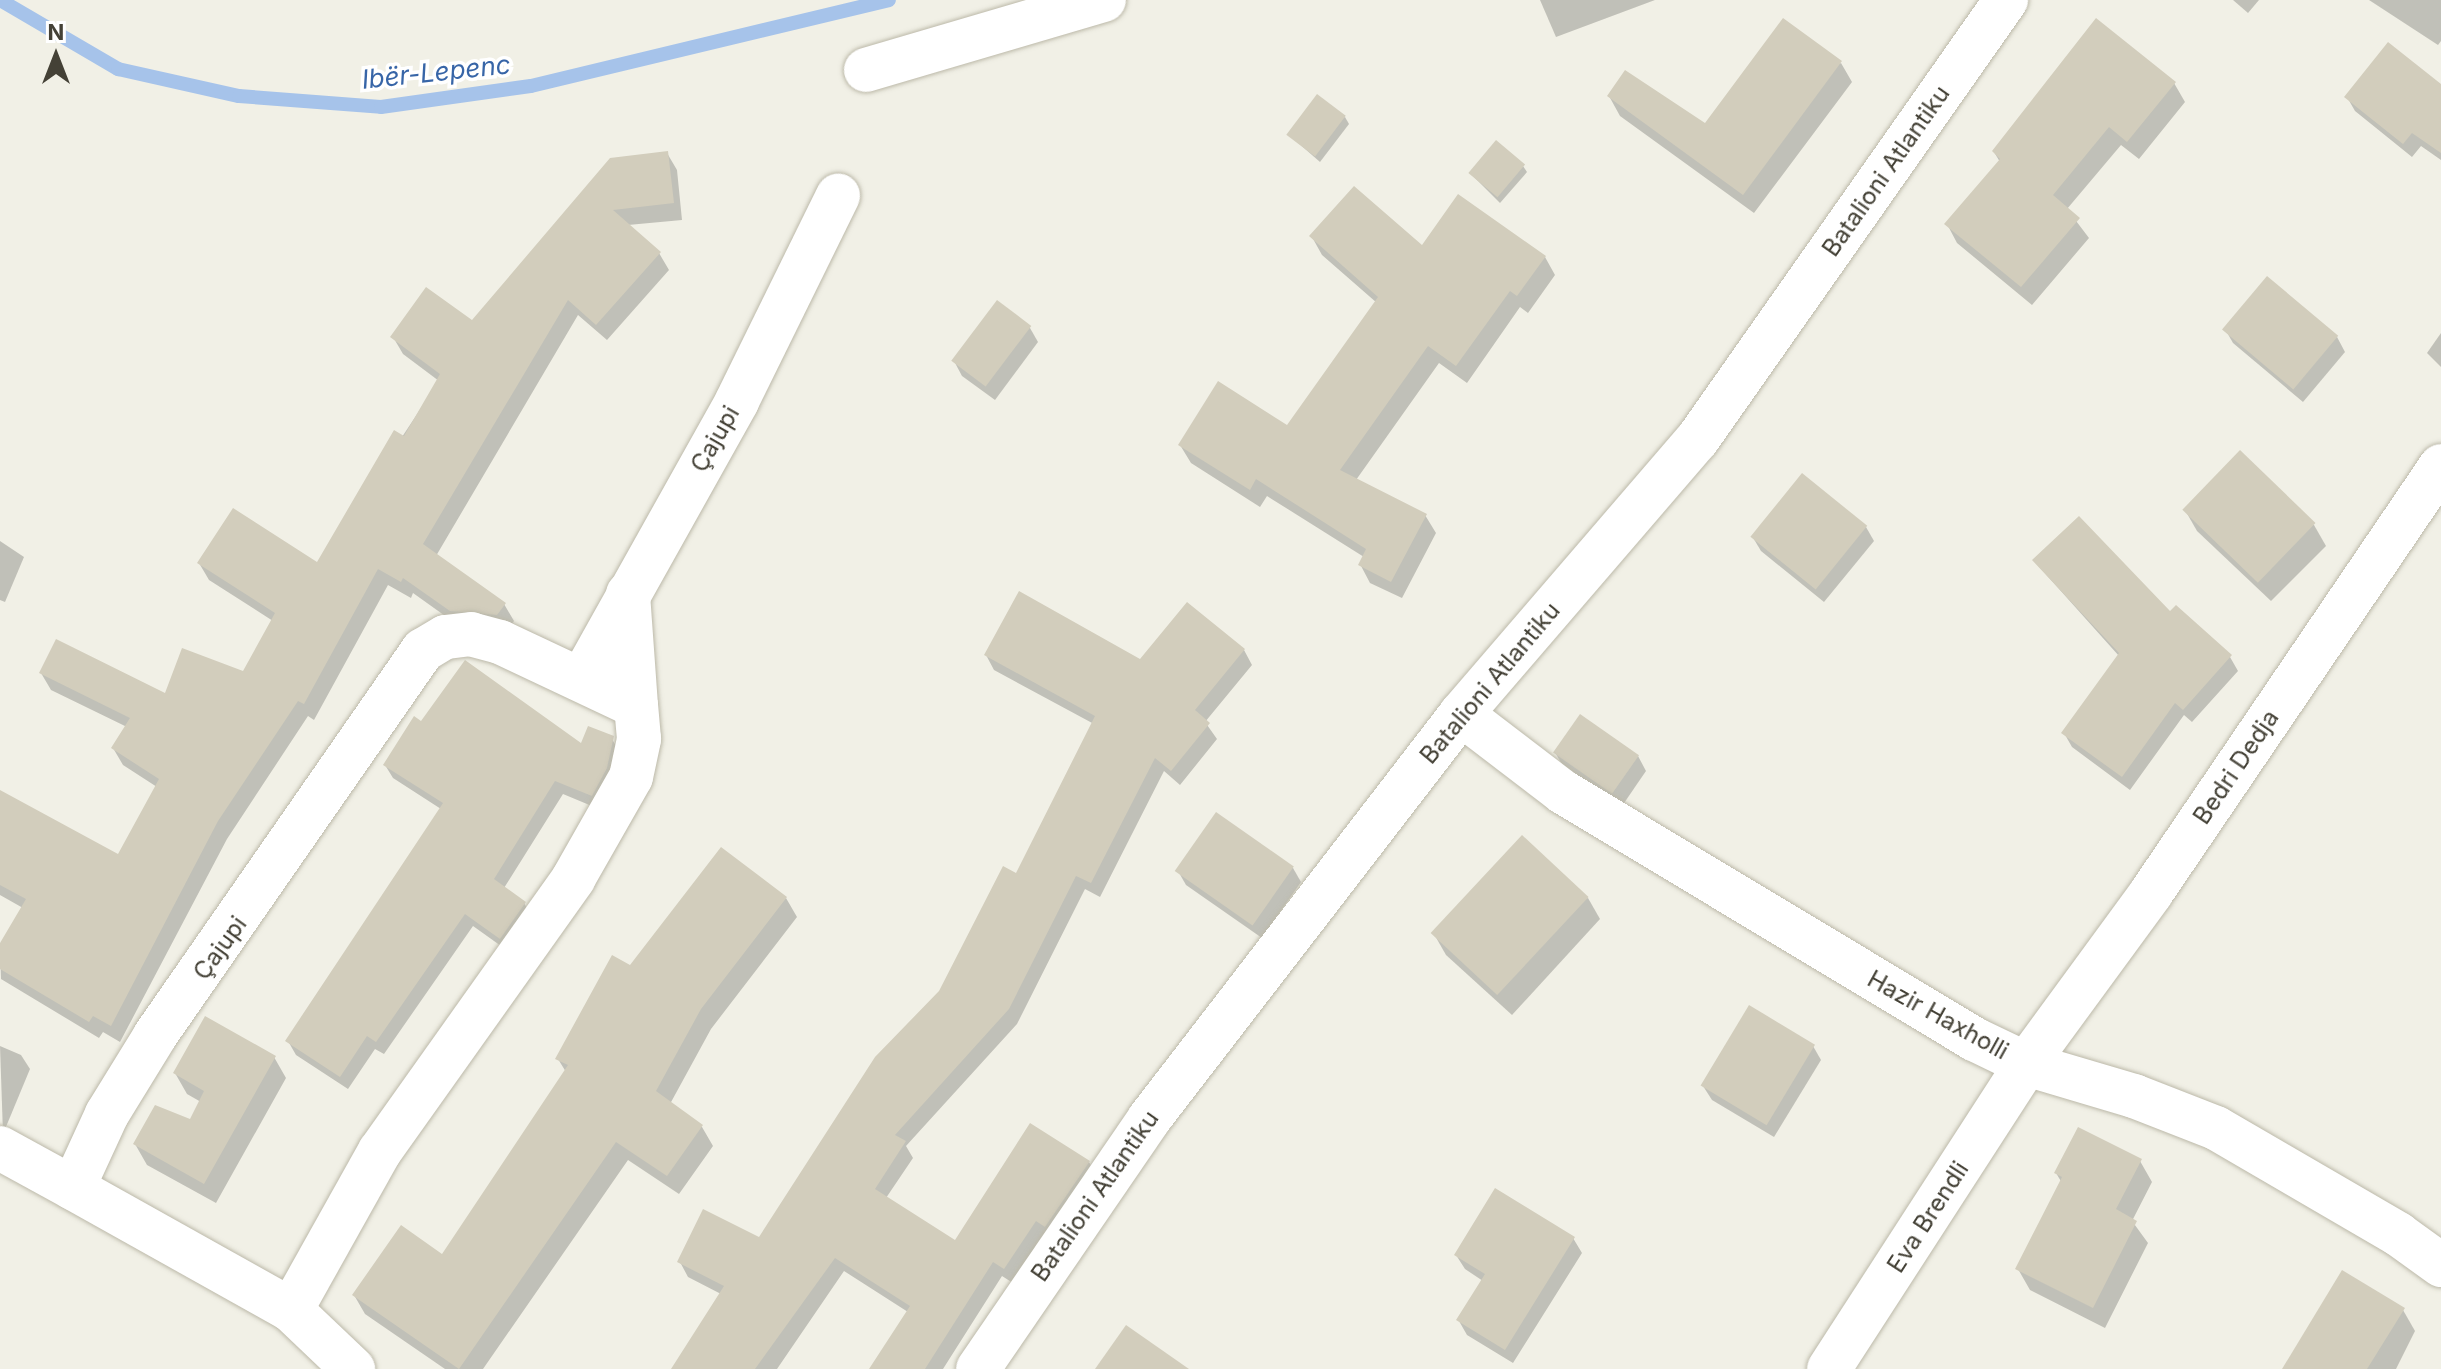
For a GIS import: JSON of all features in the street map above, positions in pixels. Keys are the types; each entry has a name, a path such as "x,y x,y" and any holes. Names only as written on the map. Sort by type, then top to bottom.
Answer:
{"street":[{"path":"866,70 1104,0"},
{"name":"Batalioni Atlantiku","path":"978,1369 1149,1119 1461,714 1697,440 2006,0"},
{"name":"Çajupi","path":"583,677 766,347 838,196"},
{"name":"Bedri Dedja","path":"2026,1064 2151,893 2441,466"},
{"path":"291,1310 380,1151 605,830 631,777 639,739 628,594"},
{"name":"Çajupi","path":"73,1188 107,1114 155,1036 423,650 445,637 471,634 583,677 636,706"},
{"name":"Hazir Haxholli","path":"1461,714 1563,792 1974,1039 2026,1064 2134,1096 2216,1128 2386,1226 2441,1265"},
{"name":"Eva Brendli","path":"1829,1369 2026,1064"},
{"path":"0,1148 291,1310 353,1369"}],"building":[{"path":"1783,18 1842,61 1743,195 1607,96 1625,70 1705,123"},
{"path":"2096,18 2176,82 2127,142 2109,127 2053,195 2080,218 2021,287 1944,224 2000,159 1992,151"},
{"path":"2388,42 2441,84 2441,153 2412,133 2403,144 2344,97"},
{"path":"1317,94 1346,116 1315,156 1286,135"},
{"path":"1496,140 1525,164 1497,197 1468,173"},
{"path":"668,151 674,203 613,210 661,252 596,325 568,300 423,544 506,603 497,615 450,611 403,578 401,582 378,569 304,704 298,701 218,821 111,1026 93,1016 89,1022 0,969 0,943 26,899 0,885 0,790 118,854 159,779 111,748 130,718 39,673 56,639 165,693 182,648 243,671 275,613 197,563 233,508 317,562 394,430 404,436 440,374 390,337 426,287 472,320 610,158"},
{"path":"1354,186 1422,245 1458,194 1546,256 1517,296 1510,291 1456,366 1428,346 1340,470 1427,514 1391,582 1358,565 1366,549 1256,479 1250,490 1178,445 1218,381 1287,425 1378,297 1309,236"},
{"path":"2267,276 2338,336 2293,389 2222,330"},
{"path":"997,300 1031,326 986,387 951,361"},
{"path":"2240,450 2316,523 2258,583 2182,510"},
{"path":"1802,473 1867,526 1816,590 1750,537"},
{"path":"2079,516 2170,611 2176,605 2232,655 2183,710 2175,703 2122,777 2061,733 2119,653 2032,560"},
{"path":"1019,591 1140,659 1187,602 1245,649 1195,710 1210,723 1171,771 1155,758 1091,883 1076,876 1009,1009 895,1135 906,1141 875,1189 955,1240 1030,1123 1090,1161 1045,1227 1036,1221 1004,1269 993,1262 925,1369 869,1369 910,1306 835,1258 755,1369 671,1369 724,1286 677,1262 703,1209 759,1237 875,1057 939,991 1003,866 1016,873 1095,716 984,655"},
{"path":"465,660 581,743 588,726 614,736 607,768 592,796 555,781 494,879 526,902 500,939 465,914 376,1042 367,1036 340,1077 285,1041 443,803 383,765 414,716 421,721"},
{"path":"1580,714 1639,755 1612,794 1553,753"},
{"path":"1216,812 1294,866 1253,925 1175,871"},
{"path":"1522,835 1589,897 1497,995 1431,933"},
{"path":"721,847 787,897 701,1009 656,1091 703,1125 667,1176 616,1142 459,1369 352,1295 401,1225 442,1254 568,1065 555,1059 612,955 630,965"},
{"path":"1749,1005 1815,1045 1767,1125 1701,1086"},
{"path":"205,1016 276,1056 204,1184 133,1144 155,1105 190,1119 204,1091 173,1073"},
{"path":"2078,1127 2142,1159 2116,1209 2137,1221 2093,1308 2015,1269 2062,1177 2054,1173"},
{"path":"1495,1188 1575,1237 1505,1350 1456,1320 1485,1274 1454,1255"},
{"path":"2342,1270 2405,1308 2367,1369 2282,1369"},
{"path":"1126,1325 1189,1369 1095,1369"}],"waterway":[{"name":"Ibër-Lepenc","path":"0,0 118,69 239,96 381,107 531,86 889,0"}]}
